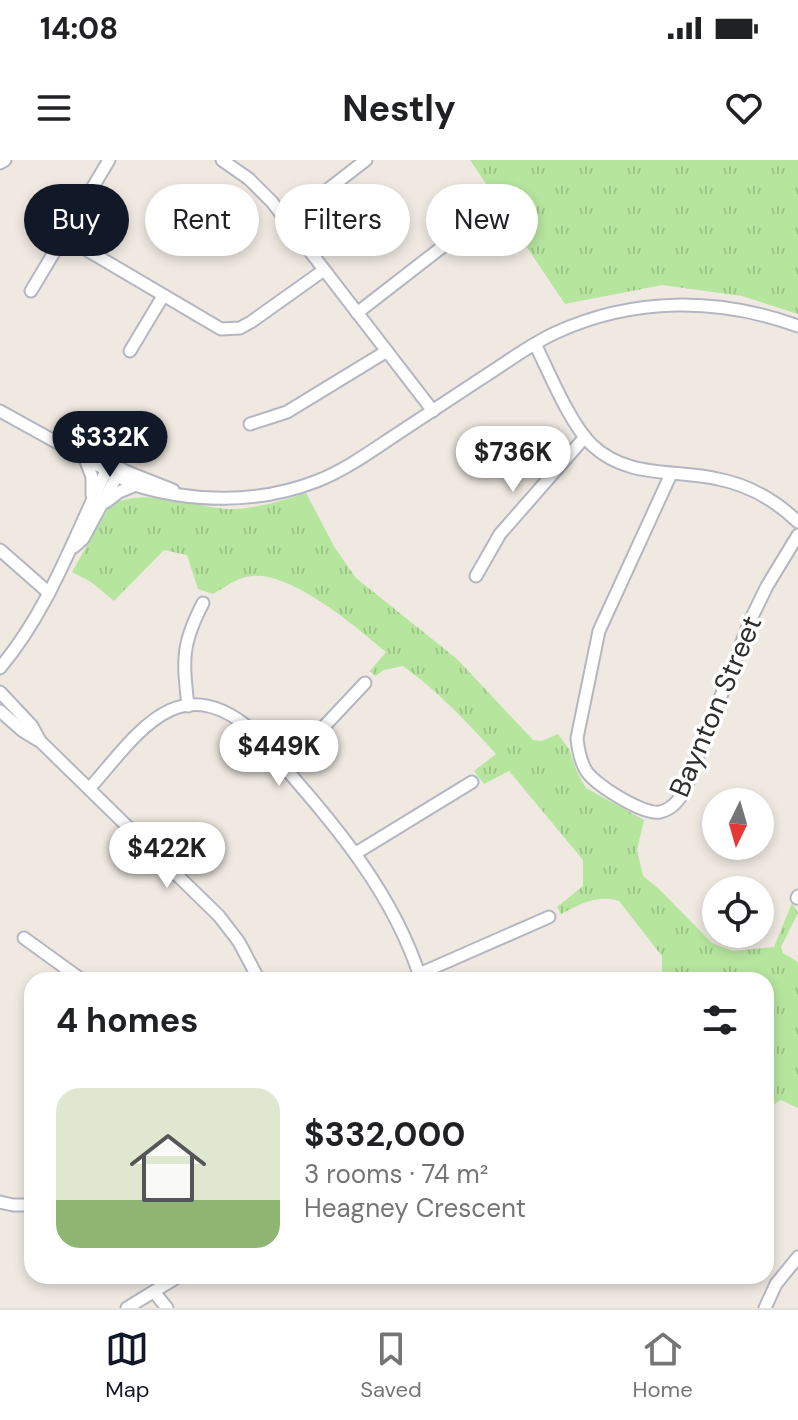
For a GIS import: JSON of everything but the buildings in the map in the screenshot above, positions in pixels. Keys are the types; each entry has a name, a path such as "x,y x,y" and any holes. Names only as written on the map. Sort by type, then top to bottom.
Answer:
{"street":[{"path":"0,163 5,160"},
{"path":"94,184 109,160"},
{"path":"222,160 257,186 275,207"},
{"path":"335,184 366,160"},
{"path":"31,291 51,256"},
{"path":"96,256 221,329 233,329 251,322 324,270"},
{"path":"313,256 433,411"},
{"path":"357,313 430,256"},
{"path":"130,351 163,296"},
{"path":"64,444 82,449 136,485 154,491 200,497 256,497 318,481 348,466 535,344 569,327 604,316 669,304 738,308 798,326"},
{"path":"535,344 585,437 606,456 639,470 717,478 740,485 763,495 798,522"},
{"path":"250,424 287,412 387,351"},
{"path":"0,411 64,444 86,461 180,494"},
{"path":"476,576 500,534 585,437"},
{"path":"86,461 92,477 95,506"},
{"path":"0,668 25,635 49,593 113,470"},
{"name":"Baynton Street","path":"671,474 599,631 577,738 579,754 588,774 645,810 662,812 677,803 684,792 750,621 798,535"},
{"path":"95,506 136,485"},
{"path":"0,550 49,593"},
{"path":"188,706 184,651 203,603"},
{"path":"285,768 365,683"},
{"path":"0,692 32,726 41,742"},
{"path":"89,789 151,720 173,709 188,706 215,708 240,719 356,853 392,910 418,972"},
{"path":"0,711 41,742 219,916 244,949 255,972"},
{"path":"356,853 472,782"},
{"path":"431,972 549,917"},
{"path":"24,938 71,972"},
{"path":"0,1202 24,1205"},
{"path":"765,1308 776,1284 798,1257"},
{"path":"127,1308 166,1284"},
{"path":"154,1292 167,1308"}],"green space":[{"path":"470,160 798,160 798,314 742,296 662,285 565,304 533,256 538,256 538,184 486,184"},
{"path":"306,493 335,548 356,578 457,659 533,740 542,741 558,734 569,749 586,788 644,820 637,850 643,876 702,933 702,948 733,951 774,948 792,903 798,913 781,947 783,953 798,962 798,1108 781,1100 774,1104 774,972 662,972 662,956 619,901 596,899 561,914 557,907 583,886 583,860 509,771 484,784 474,771 496,754 440,696 403,666 384,670 375,676 370,671 386,652 341,616 304,592 268,577 242,578 213,594 198,589 187,555 164,550 114,601 91,582 72,572 110,505 124,500 153,498 226,509 246,508"}]}
